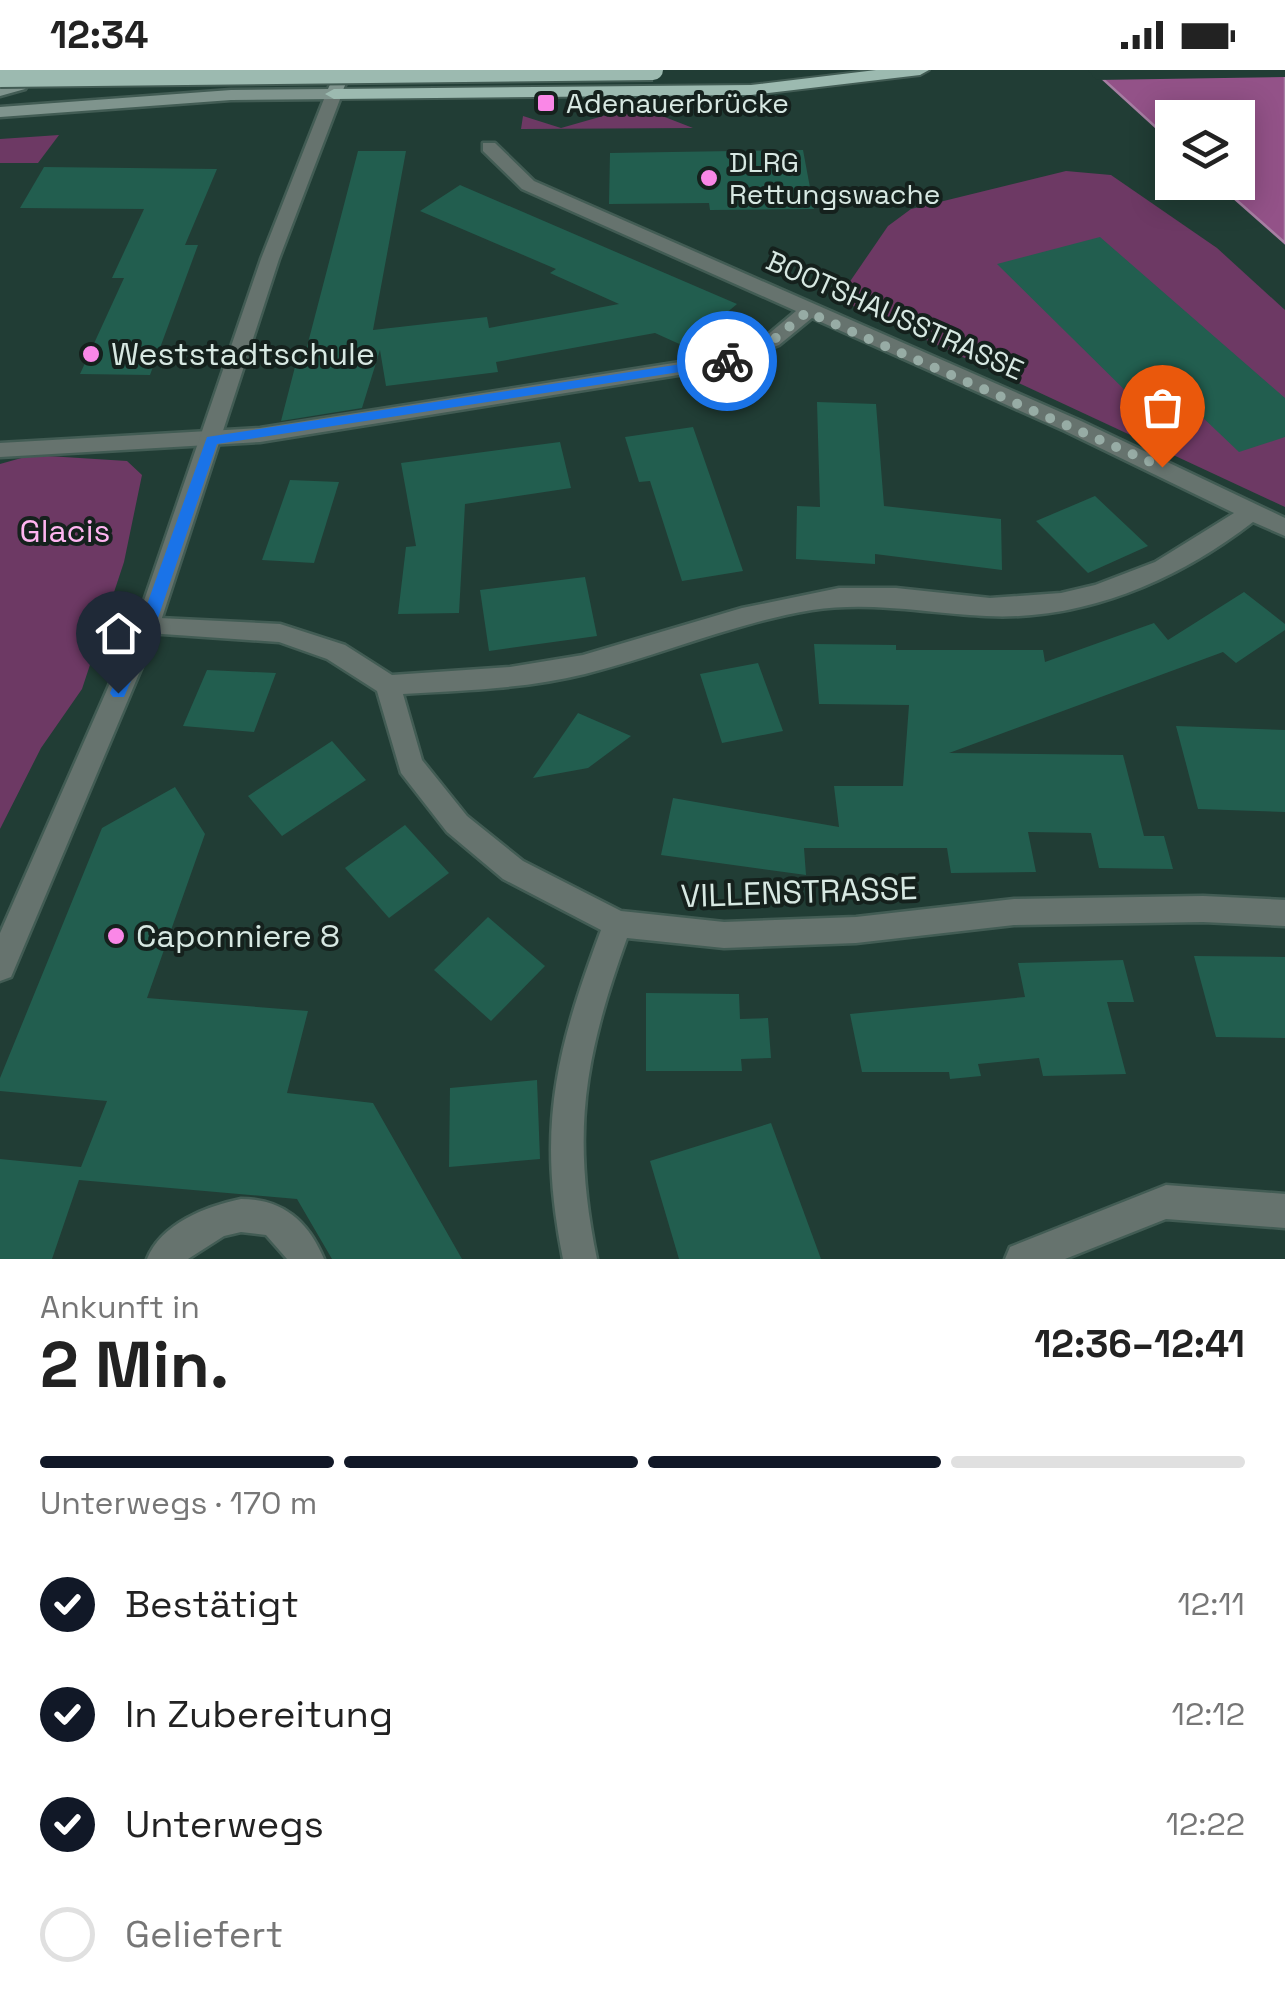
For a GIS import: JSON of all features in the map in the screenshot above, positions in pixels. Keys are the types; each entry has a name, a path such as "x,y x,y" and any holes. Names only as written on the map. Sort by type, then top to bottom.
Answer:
{"highway":[{"path":"0,78 653,70"},
{"path":"336,88 751,90 920,70"}],"main road":[{"path":"0,91 19,86"},
{"path":"0,112 336,88"}],"street":[{"path":"0,967 148,624 264,278 336,88"},
{"name":"BOOTSHAUSSTRASSE","path":"490,147 528,185 1254,510 1285,528"},
{"path":"0,450 212,440 722,362 750,354 807,312"},
{"path":"148,624 280,633 336,652 388,684 582,666 700,629 841,597 994,607 1074,602 1128,584 1192,551 1254,510"},
{"name":"VILLENSTRASSE","path":"388,684 410,765 458,824 512,870 618,924 674,934 724,935 856,930 1014,912 1203,909 1285,913"},
{"path":"580,1259 569,1214 564,1149 566,1081 582,1019 618,924"},
{"path":"1022,1259 1166,1202 1285,1212"},
{"path":"164,1259 215,1221 257,1213 289,1230 307,1259"}],"green space":[{"path":"610,114 657,114 693,128 521,129 523,116 561,128"},
{"path":"59,135 38,163 0,163 0,139"},
{"path":"1066,171 1111,175 1217,248 1285,310 1285,507 838,299 888,226 911,209"},
{"name":"Glacis","path":"32,455 127,461 142,475 124,562 82,689 41,748 0,829 0,464"}],"shaded area":[{"path":"1093,70 1285,70 1285,243 1236,200 1255,200 1255,100 1155,100 1155,127"}],"pier":[{"path":"1088,70 1285,70 1285,77 1096,80"}],"building":[{"name":"DLRG Rettungswache","path":"803,150 814,209 710,210 709,203 609,204 610,153"},
{"path":"358,151 406,151 373,330 487,317 489,328 619,304 550,273 556,269 420,211 460,185 737,304 686,347 655,333 496,362 498,372 386,386 380,350 362,408 281,421 296,363 303,362"},
{"path":"44,167 217,169 185,245 198,245 150,375 80,374 124,278 112,278 144,209 20,208"},
{"path":"1100,237 1285,398 1285,437 1239,452 1178,394 1141,406 997,264"},
{"path":"817,402 876,404 884,506 1001,519 1002,570 875,554 875,564 796,559 797,506 820,507"},
{"path":"693,427 743,571 682,581 650,481 639,482 625,437"},
{"path":"560,442 571,488 465,504 459,613 398,614 406,547 416,546 401,463"},
{"path":"290,480 339,482 314,563 262,560"},
{"path":"1095,496 1148,546 1088,573 1036,521"},
{"path":"585,577 597,636 489,651 480,590"},
{"path":"1244,592 1285,624 1285,630 1236,663 1223,652 949,753 1123,755 1144,836 1164,836 1173,869 1099,868 1091,833 1028,832 1036,872 951,873 947,848 804,848 806,875 661,855 673,798 839,827 834,786 903,786 909,705 819,704 814,644 896,645 896,650 1043,650 1045,662 1154,623 1168,640"},
{"path":"758,663 783,731 722,743 700,674"},
{"path":"207,670 276,673 254,732 183,726"},
{"path":"578,713 631,736 588,768 533,778"},
{"path":"1176,726 1285,730 1285,812 1198,809"},
{"path":"332,741 366,780 282,836 248,796"},
{"path":"175,787 205,834 147,998 308,1011 287,1093 373,1103 462,1259 332,1259 297,1199 79,1180 52,1259 0,1259 0,1159 81,1167 107,1101 0,1091 0,1078 102,828"},
{"path":"405,825 449,873 389,918 345,868"},
{"path":"488,917 545,966 491,1021 434,970"},
{"path":"1194,956 1285,957 1285,1038 1216,1037"},
{"path":"1123,960 1134,1002 1107,1002 1126,1074 1043,1076 1039,1058 978,1064 981,1076 950,1079 949,1072 862,1072 850,1014 1025,997 1018,963"},
{"path":"646,993 739,994 740,1019 768,1018 771,1058 741,1059 742,1071 646,1071"},
{"path":"537,1080 540,1159 449,1167 450,1088"},
{"path":"771,1123 821,1259 679,1259 650,1161"}],"way so far":[{"path":"727,361 772,341 807,312 1162,467"}],"place":[{"name":"Adenauerbrücke","path":"546,103"},
{"name":"DLRG Rettungswache","path":"709,178"},
{"name":"Weststadtschule","path":"91,354"},
{"name":"Caponniere 8","path":"116,936"}],"route":[{"path":"118,693 148,624 212,440 727,361"}]}
